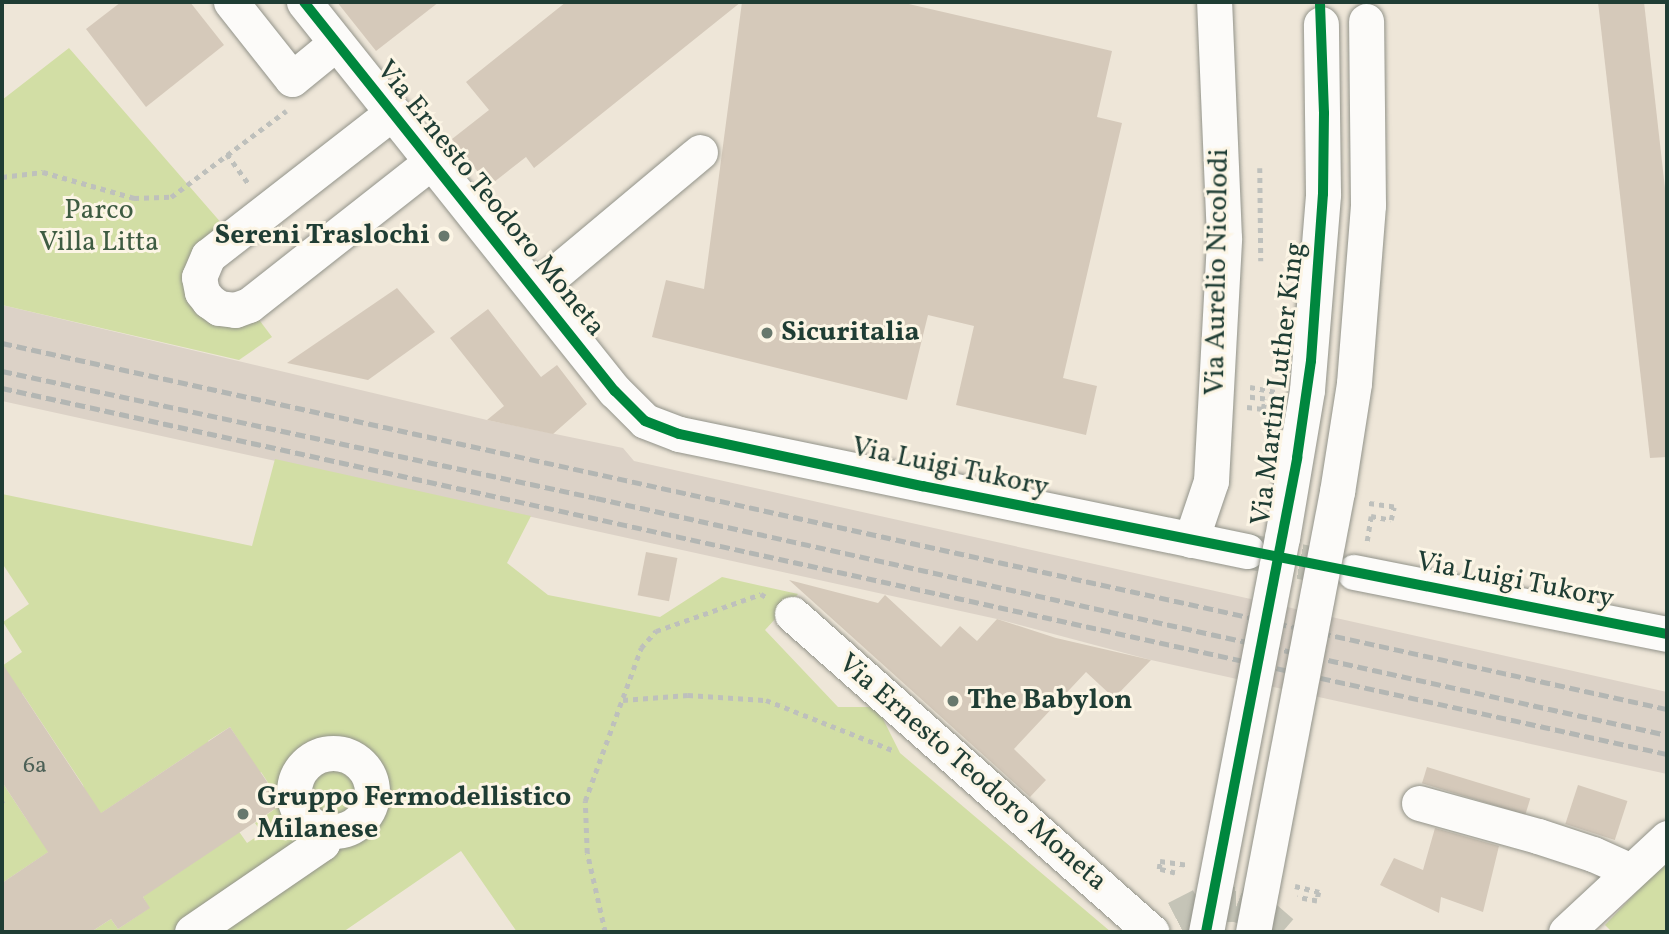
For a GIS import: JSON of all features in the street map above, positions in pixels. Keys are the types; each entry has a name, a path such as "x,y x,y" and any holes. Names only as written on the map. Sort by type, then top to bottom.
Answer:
{"street":[{"path":"232,2 292,79 336,43"},
{"name":"Via Ernesto Teodoro Moneta","path":"304,2 615,391 645,421"},
{"name":"Via Aurelio Nicolodi","path":"1191,540 1211,481 1223,252 1214,2"},
{"path":"1253,932 1334,506 1354,383 1368,205 1366,12"},
{"name":"Via Martin Luther King","path":"1174,929 1297,458 1310,370 1323,194 1321,13"},
{"path":"393,112 208,256 199,277 209,301 219,308 235,310 249,305 432,161"},
{"path":"535,290 700,152"},
{"name":"Via Luigi Tukory","path":"645,421 679,434 1247,551"},
{"name":"Via Luigi Tukory","path":"1361,556 1667,634"},
{"name":"Via Ernesto Teodoro Moneta","path":"792,614 1174,929"},
{"path":"1419,803 1538,836 1629,870"},
{"path":"192,932 323,843 325,831"},
{"path":"1566,932 1629,870 1667,838"}],"path":[{"path":"2,177 43,172 134,198 171,197 290,107"},
{"path":"1260,168 1261,261"},
{"path":"1244,407 1263,409 1265,399 1247,397 1248,387 1283,393"},
{"path":"1360,501 1394,508 1391,520 1371,516 1361,556"},
{"path":"605,932 587,853 585,801 641,648 656,631 761,594 792,614"},
{"path":"623,700 688,695 766,700 900,753"},
{"path":"1175,873 1159,869 1160,861 1195,867"},
{"path":"1288,885 1319,892 1317,901 1297,897"}],"shaded area":[{"path":"2,305 487,420 623,448 634,461 1667,692 1667,774 1151,660 997,619 2,401"}],"green space":[{"name":"Parco Villa Litta","path":"69,48 223,225 190,265 257,317 272,337 239,360 2,305 2,100"},
{"path":"275,459 531,516 507,563 548,595 660,617 722,577 798,594 765,630 838,707 877,707 900,753 1111,932 517,932 461,851 343,932 91,932 111,919 118,929 149,908 143,897 224,810 247,843 262,833 255,823 282,804 261,772 245,782 250,758 230,727 208,741 215,752 194,751 91,820 83,785 22,693 2,706 2,666 22,652 3,622 29,604 2,563 2,494 252,546"},
{"path":"2,782 27,820 65,841 2,883"},
{"path":"1667,860 1667,932 1612,932 1605,925"}],"building":[{"path":"121,2 190,2 224,45 146,107 86,29"},
{"path":"337,2 439,2 376,51"},
{"path":"566,2 741,2 534,168 526,157 489,186 452,139 489,110 466,82"},
{"path":"742,2 900,2 1112,51 1097,117 1122,123 1063,378 1097,386 1086,435 956,405 974,326 928,315 907,400 652,337 666,280 704,289"},
{"path":"1598,2 1644,2 1667,206 1667,457 1650,458"},
{"path":"397,288 435,332 368,380 287,363"},
{"path":"488,309 541,377 557,365 587,404 553,434 487,420 504,406 450,338"},
{"path":"646,552 677,558 669,601 638,595"},
{"path":"789,580 878,603 885,595 941,647 960,626 977,641 997,619 1056,638 1151,660 1114,698 1086,672 1014,749 1046,780 1030,797"},
{"path":"2,663 101,813 230,727 282,804 143,897 150,908 118,929 111,919 91,932 2,932 2,883 48,852 2,782"},
{"path":"1427,767 1530,799 1525,815 1422,783"},
{"path":"1578,785 1627,801 1615,840 1565,824"},
{"path":"1435,828 1499,846 1483,912 1441,897 1439,913 1380,885 1394,858 1423,870"}],"tunnel":[{"path":"1248,551 1351,571"},
{"path":"1176,918 1201,905 1237,904 1260,913 1282,932"}],"railway":[{"path":"2,343 1667,709"},
{"path":"2,371 596,498 1667,735"},
{"path":"2,388 1667,754"}],"cycle path":[{"path":"304,2 615,391 645,421 679,434 922,486 1667,634"},
{"path":"1206,932 1297,458 1311,361 1323,194 1324,113 1320,2"}],"place":[{"name":"Sereni Traslochi","path":"444,236"},
{"name":"Sicuritalia","path":"767,333"},
{"name":"The Babylon","path":"953,701"},
{"name":"Gruppo Fermodellistico Milanese","path":"243,814"}]}
